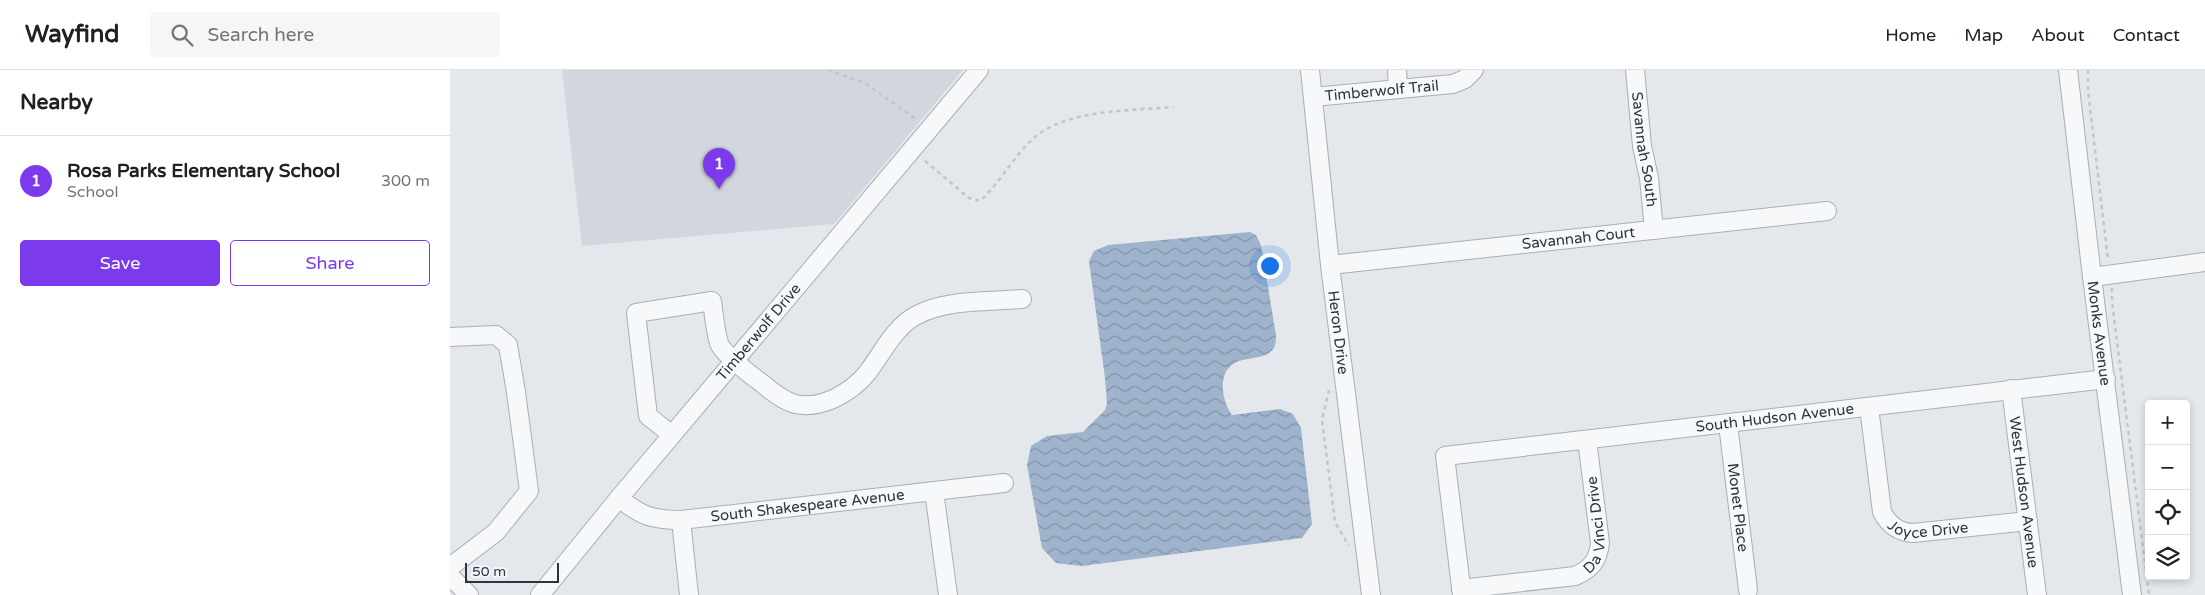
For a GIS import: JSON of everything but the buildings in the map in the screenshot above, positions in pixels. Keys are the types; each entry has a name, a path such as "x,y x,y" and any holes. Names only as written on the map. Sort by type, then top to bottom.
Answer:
{"street":[{"name":"Timberwolf Drive","path":"540,595 619,498 979,70"},
{"name":"Heron Drive","path":"1310,70 1330,266 1371,595"},
{"path":"1397,70 1398,90"},
{"name":"Timberwolf Trail","path":"1313,97 1452,84 1465,79 1474,70"},
{"name":"Savannah South","path":"1635,70 1642,146 1649,178 1654,230"},
{"name":"Monks Avenue","path":"2068,70 2132,595"},
{"name":"Savannah Court","path":"1330,266 1827,211"},
{"path":"2092,277 2205,262"},
{"path":"672,435 648,416 636,313 712,301 719,345 734,361 778,397 796,404 825,403 848,390 866,374 904,323 918,314 942,306 1022,299"},
{"path":"450,337 496,335 508,345 529,492 496,532 450,567"},
{"name":"South Hudson Avenue","path":"1462,592 1445,456 2106,379"},
{"name":"West Hudson Avenue","path":"2011,389 2037,595"},
{"name":"Joyce Drive","path":"1869,407 1882,512 1886,520 1894,527 1902,532 1913,533 2028,521"},
{"name":"Monet Place","path":"1728,424 1748,590"},
{"name":"Da Vinci Drive","path":"1462,592 1575,576 1585,572 1594,565 1599,554 1600,543 1587,440"},
{"name":"South Shakespeare Avenue","path":"619,498 637,513 648,517 662,520 681,520 1004,483"},
{"path":"934,491 948,595"},
{"path":"681,520 689,595"},
{"path":"450,576 469,595"}],"path":[{"path":"828,70 865,83 921,123"},
{"path":"2088,70 2088,90 2149,595"},
{"path":"925,161 969,198 980,201 1035,137 1050,127 1075,117 1173,107"},
{"path":"1328,381 1330,390 1322,420 1335,522 1353,552"}],"shaded area":[{"path":"562,70 963,70 834,224 582,246"}],"water":[{"path":"1250,232 1256,235 1261,245 1276,342 1273,349 1266,355 1239,361 1232,365 1224,378 1223,393 1232,415 1280,409 1293,414 1301,428 1312,524 1302,538 1081,566 1056,563 1042,548 1027,465 1031,446 1047,436 1083,432 1105,410 1107,404 1089,261 1094,251 1108,245"}],"place":[{"name":"Rosa Parks Elementary School","path":"719,189"}]}
